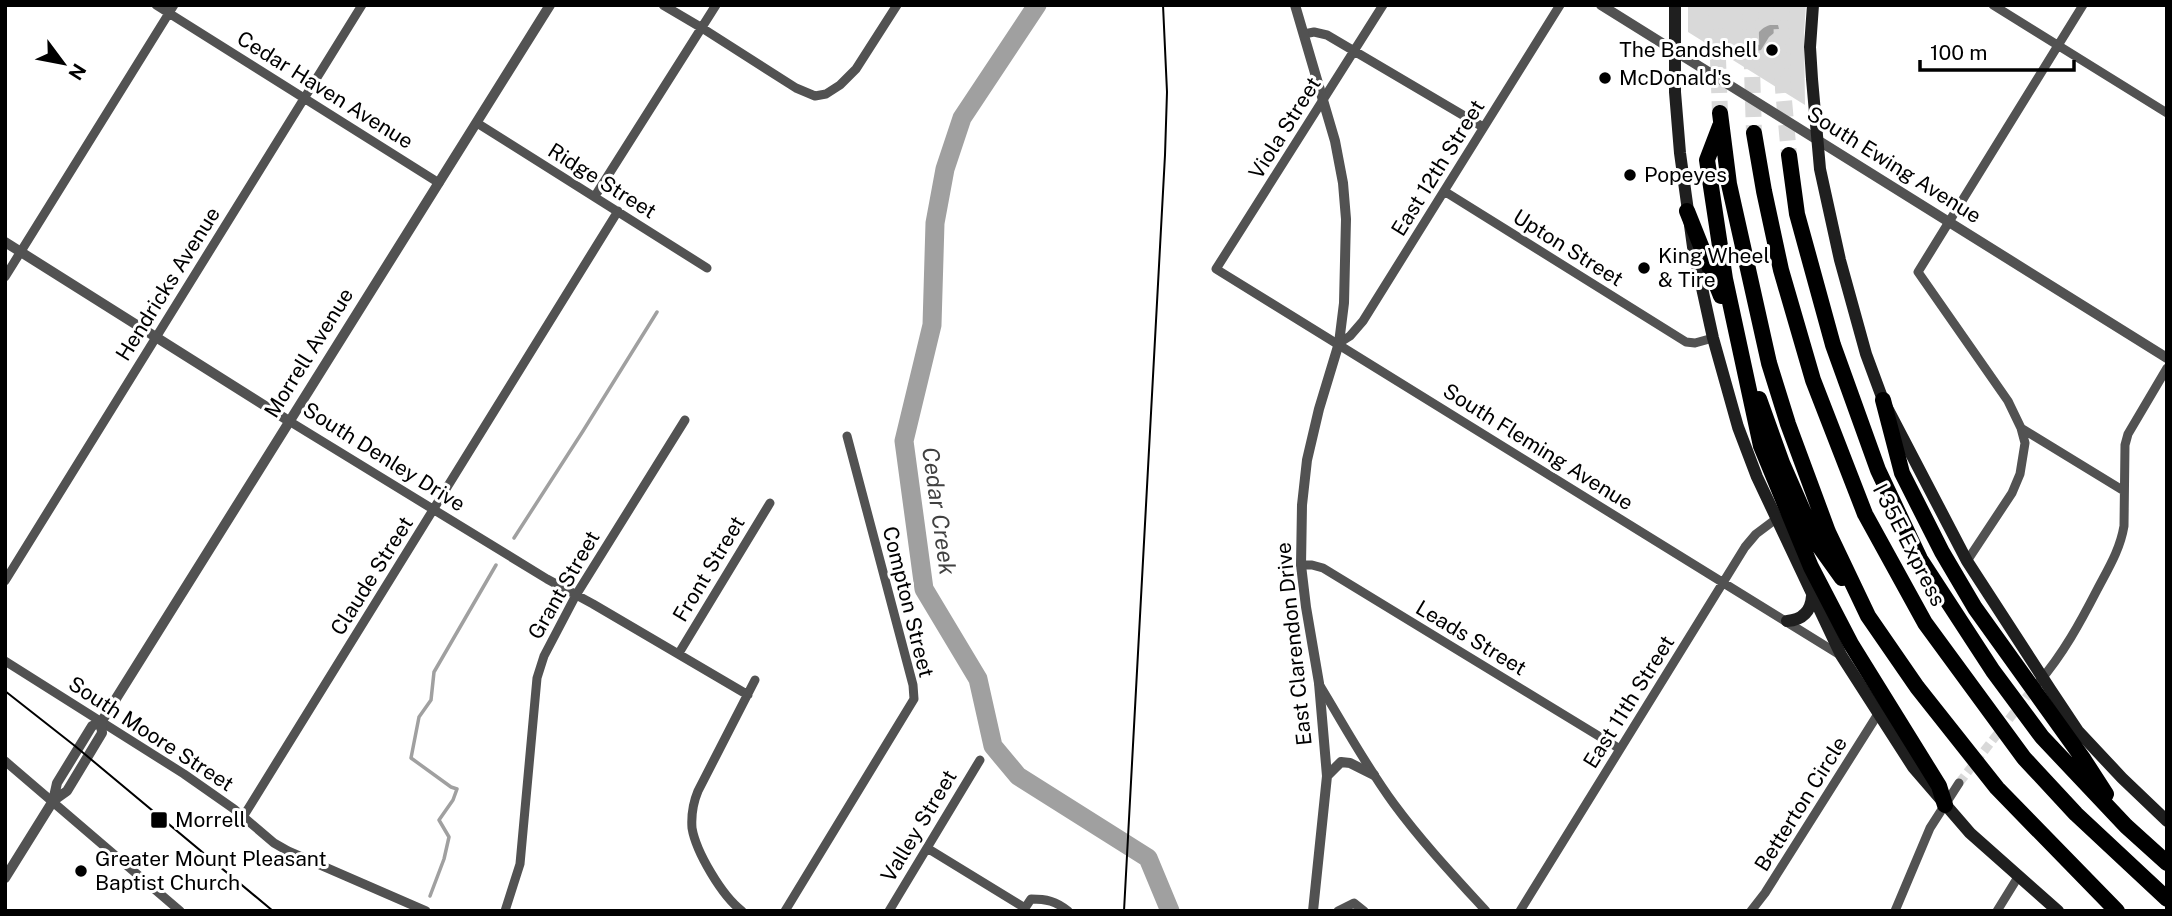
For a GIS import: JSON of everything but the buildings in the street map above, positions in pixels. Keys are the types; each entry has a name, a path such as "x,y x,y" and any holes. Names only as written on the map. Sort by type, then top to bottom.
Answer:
{"highway":[{"path":"1868,616 1828,532 1788,424 1769,363 1729,184 1721,119 1707,160 1726,279 1760,446 1811,567 1851,644 1939,786 1945,805"},
{"name":"I 35E Express","path":"1754,133 1781,270 1795,319 1813,380 1865,514 1925,624 2024,758 2085,823 2167,899"},
{"path":"1789,155 1797,214 1833,345 1878,470 1920,559 1993,671 2042,737 2126,826 2167,863"},
{"path":"1687,211 1782,463 1817,543 1917,687 1997,788 2116,910"},
{"path":"1883,400 1902,473 1942,552 1975,608 2084,760 2126,826"}],"main road":[{"path":"1675,5 1680,153 1687,211 1713,338 1738,427 1776,519 1841,655 1913,767 1970,833 2058,911"},
{"path":"1813,5 1810,47 1820,169 1840,260 1866,354 1883,400 1968,561 2039,681 2078,730 2122,778 2166,818"},
{"path":"1787,621 1805,615 1812,605 1812,596"}],"street":[{"name":"Cedar Haven Avenue","path":"156,5 172,9 304,98 439,183"},
{"name":"Hendricks Avenue","path":"5,581 362,5"},
{"name":"Morrell Avenue","path":"5,877 53,801 67,791 102,733 101,722 550,5"},
{"path":"663,5 796,88 815,96 826,94 840,85 856,68 897,5"},
{"path":"594,196 716,5"},
{"name":"East Clarendon Drive","path":"1295,5 1335,141 1346,219 1344,303 1339,343 1307,460 1302,505 1301,565 1319,683 1327,776 1313,911"},
{"name":"Viola Street","path":"1216,269 1383,5"},
{"name":"East 12th Street","path":"1339,343 1350,336 1363,321 1560,5"},
{"name":"South Ewing Avenue","path":"1601,5 2167,358"},
{"path":"1993,5 2167,113"},
{"path":"1968,561 2012,493 2020,474 2025,443 2008,401 1918,272 2083,5"},
{"path":"5,277 172,9"},
{"path":"1304,34 1314,32 1327,35 1483,127"},
{"name":"Ridge Street","path":"477,123 707,268"},
{"name":"Upton Street","path":"1444,191 1686,342 1695,343 1713,338"},
{"name":"Claude Street","path":"243,817 618,211"},
{"name":"South Denley Drive","path":"5,242 434,510 748,695"},
{"name":"South Fleming Avenue","path":"1216,269 1841,655"},
{"path":"2039,681 2073,635 2122,538 2125,445 2128,434 2167,368"},
{"name":"Grant Street","path":"505,911 520,864 537,678 544,656 576,595 685,419"},
{"path":"2021,428 2124,491"},
{"name":"Compton Street","path":"785,911 914,699 847,436"},
{"name":"Front Street","path":"679,653 770,503"},
{"name":"East 11th Street","path":"1520,911 1745,547 1756,534 1776,519"},
{"name":"Leads Street","path":"1301,565 1323,568 1620,749"},
{"name":"South Moore Street","path":"5,661 184,774 243,817 256,830 288,851 426,911"},
{"path":"742,911 725,894 701,854 692,830 692,807 755,680"},
{"path":"1319,683 1374,775 1415,831 1486,911"},
{"name":"Betterton Circle","path":"1751,911 1878,715"},
{"name":"Valley Street","path":"889,911 980,760"},
{"path":"5,761 180,911"},
{"path":"1327,776 1341,762 1350,763 1374,775"},
{"path":"1895,911 1921,847 1959,783"},
{"path":"927,848 1024,910 1031,899 1044,899 1068,911"},
{"path":"1997,911 2018,877"},
{"path":"1338,911 1354,903 1362,909"}],"shaded area":[{"path":"1688,5 1806,5 1805,105 1688,32"},
{"path":"1770,25 1778,25 1779,29 1769,37 1761,50 1757,51 1757,35"}],"waterway":[{"name":"Cedar Creek","path":"1037,5 962,118 945,169 935,223 932,325 904,441 924,589 978,679 993,746 1018,776 1148,858 1170,911"},
{"path":"514,538 657,312"},
{"path":"430,896 449,837 439,820 457,789 411,758 419,717 431,700 434,672 496,565"}],"tunnel":[{"path":"1716,5 1720,113"},
{"path":"1750,5 1754,133"},
{"path":"1781,5 1783,89 1789,155"},
{"path":"1959,783 2035,686"}],"tram line":[{"path":"1124,911 1165,155 1167,92 1163,5"},
{"path":"5,691 273,911"}],"place":[{"name":"The Bandshell","path":"1772,50"},
{"name":"McDonald's","path":"1605,78"},
{"name":"Popeyes","path":"1630,175"},
{"name":"King Wheel & Tire","path":"1644,268"},
{"name":"Morrell","path":"159,820"},
{"name":"Greater Mount Pleasant Baptist Church","path":"81,871"}]}
